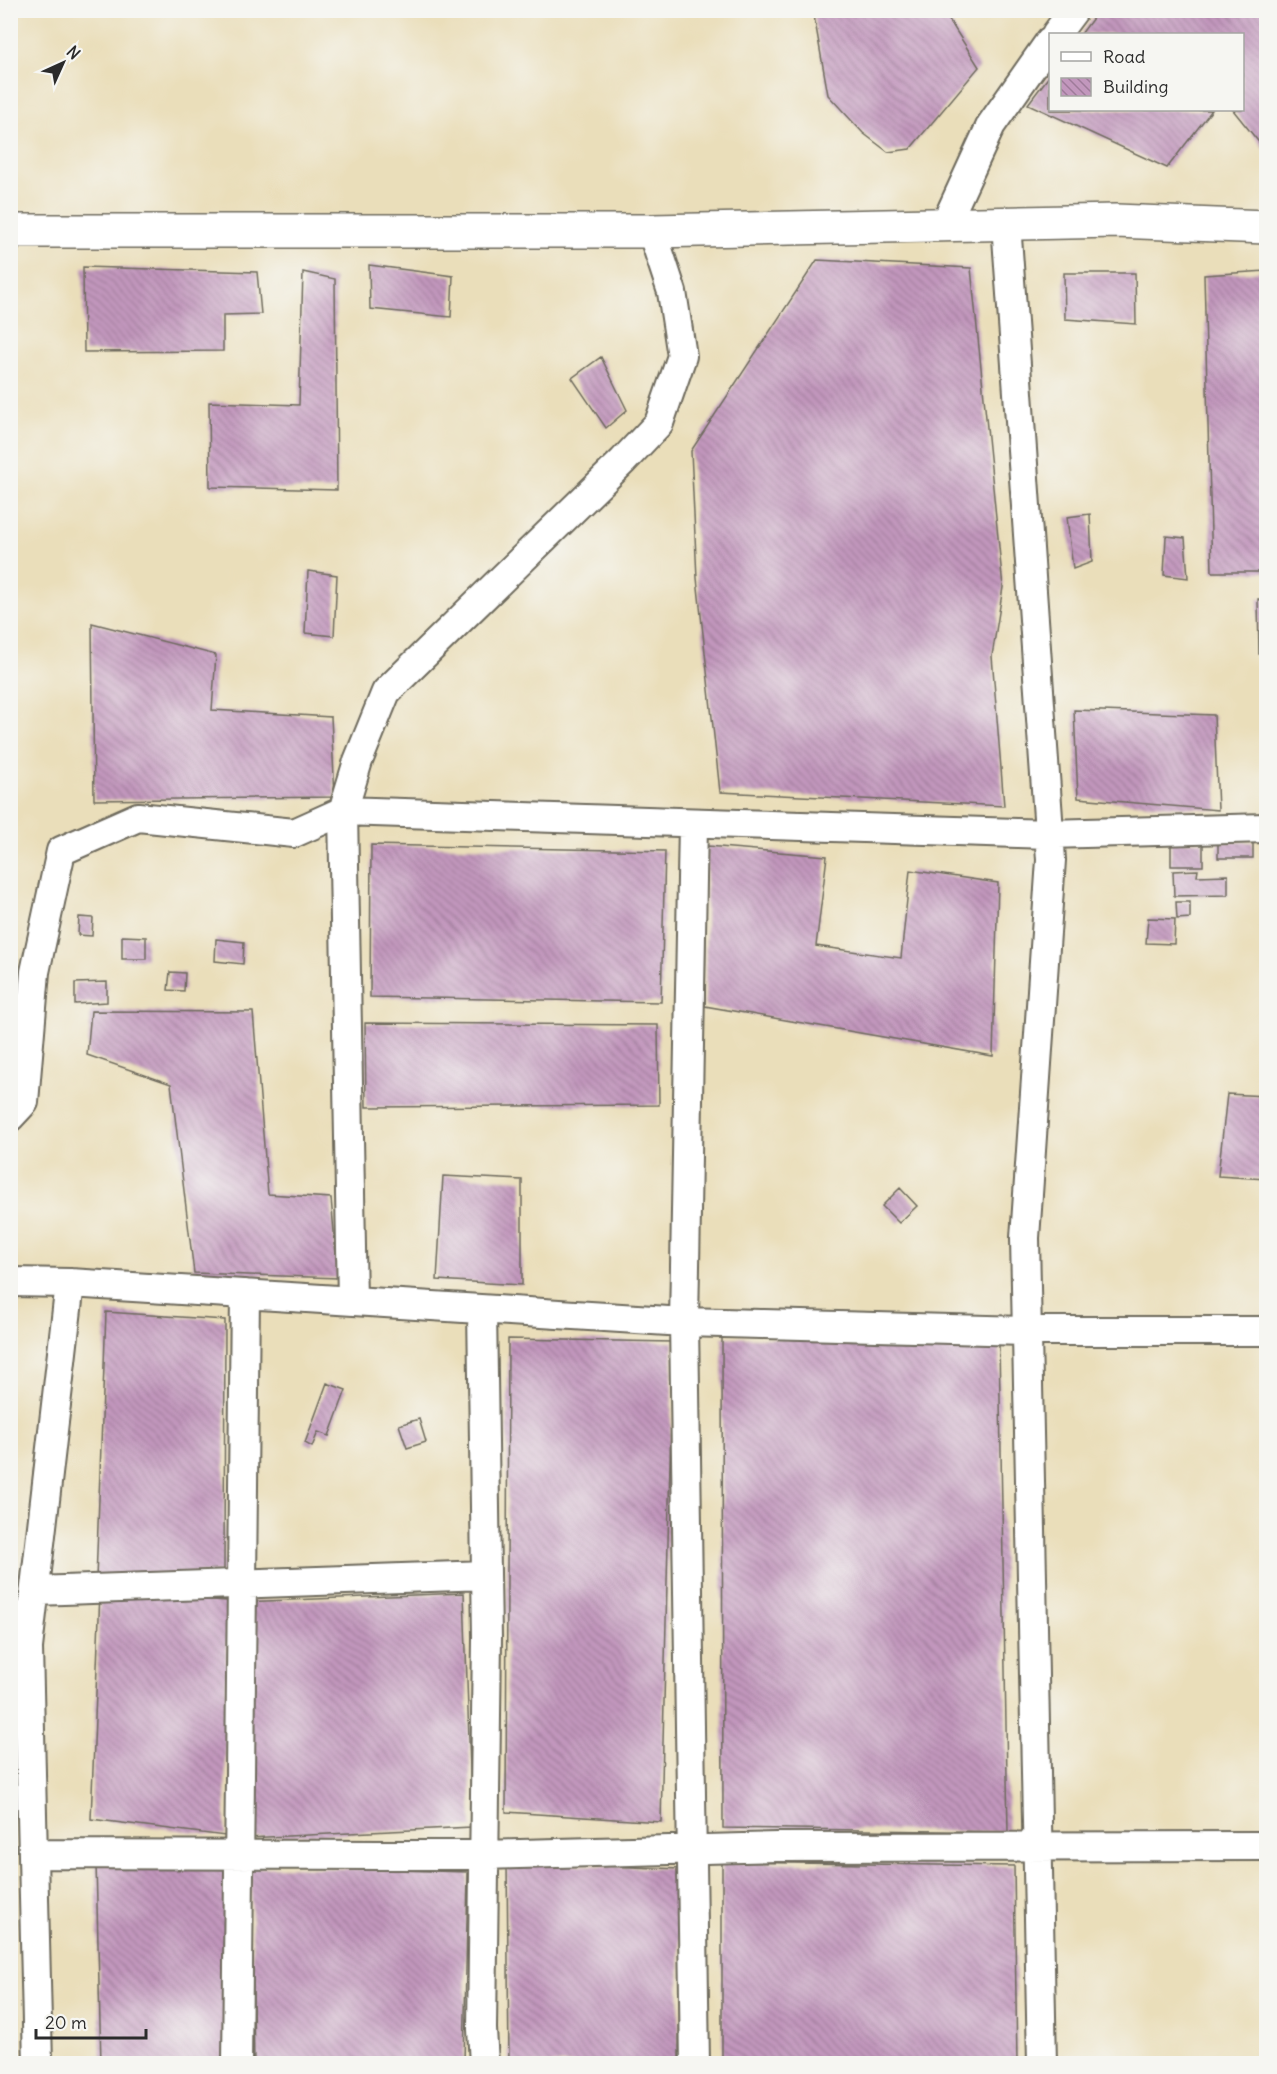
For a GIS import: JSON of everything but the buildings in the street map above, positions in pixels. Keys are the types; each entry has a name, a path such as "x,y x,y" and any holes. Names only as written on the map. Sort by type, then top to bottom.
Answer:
{"street":[{"path":"1057,33 1074,10"},
{"path":"945,225 991,125 1049,42"},
{"path":"10,231 652,231 1116,221 1266,227"},
{"path":"1006,223 1051,860 1025,1238 1042,2064"},
{"path":"351,1301 342,811 358,761 386,692 623,461 659,423 682,356 672,292 652,231"},
{"path":"10,1117 24,1102 35,972 61,851 138,817 294,833 342,811 1049,834 1266,828"},
{"path":"693,823 684,1322 695,2064"},
{"path":"10,1282 70,1283 684,1322 1027,1331 1266,1331"},
{"path":"38,2064 34,1854 20,1639 35,1591 70,1283"},
{"path":"237,2064 245,1294"},
{"path":"482,1310 486,1575 482,2029 484,2064"},
{"path":"35,1591 486,1575"},
{"path":"34,1854 484,1855 777,1847 1266,1846"}]}
